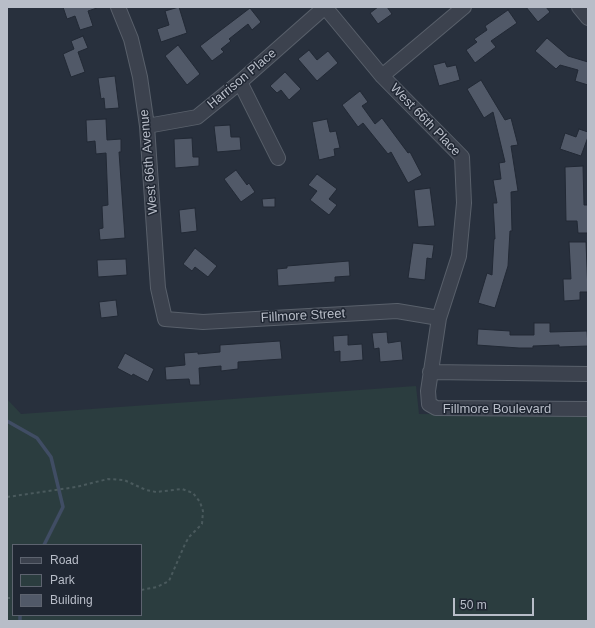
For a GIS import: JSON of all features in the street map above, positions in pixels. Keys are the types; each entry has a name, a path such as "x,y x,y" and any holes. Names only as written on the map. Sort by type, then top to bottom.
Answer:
{"street":[{"name":"West 66th Avenue","path":"118,7 131,39 140,77 147,126 158,288 165,319"},
{"name":"Harrison Place","path":"147,126 197,117 240,82 325,7"},
{"name":"West 66th Place","path":"325,7 382,76 462,157 464,203 459,256 439,318 430,372"},
{"path":"382,76 464,7"},
{"path":"579,7 588,18"},
{"path":"240,82 278,158"},
{"name":"Fillmore Street","path":"165,319 203,322 397,311 439,318"},
{"path":"430,372 588,374"},
{"name":"Fillmore Boulevard","path":"430,372 428,391 429,404 436,408 588,409"}],"path":[{"path":"7,497 40,491 76,487 108,479 124,480 146,490 156,492 182,489 187,490 197,496 202,511 202,524 189,537 169,581 157,587 142,590"}],"green space":[{"path":"416,386 419,414 588,415 588,621 7,621 7,399 21,414"}],"building":[{"path":"63,7 97,7 88,11 93,26 80,30 75,16 67,19"},
{"path":"179,7 187,33 161,42 157,29 169,25 165,11"},
{"path":"378,7 387,7 392,14 378,24 370,13"},
{"path":"526,7 546,7 550,12 538,22"},
{"path":"250,8 261,22 252,30 248,24 229,39 231,41 221,49 224,52 212,61 200,46"},
{"path":"508,10 517,23 491,41 496,47 475,63 466,50 477,42 474,39 487,30 485,26"},
{"path":"83,36 88,48 78,52 85,72 71,77 63,54 74,49 71,41"},
{"path":"547,38 568,56 588,62 588,85 575,81 578,70 560,65 556,69 535,51"},
{"path":"178,45 200,74 187,85 165,56"},
{"path":"309,50 317,60 328,51 338,63 317,81 298,59"},
{"path":"445,62 447,67 456,65 460,80 439,86 433,65"},
{"path":"285,72 301,89 289,100 281,90 277,93 270,86"},
{"path":"115,76 119,108 105,109 104,98 101,99 98,78"},
{"path":"481,80 505,120 511,118 518,145 511,146 518,191 511,192 512,231 510,231 508,266 495,308 478,303 487,273 492,275 495,239 493,203 497,203 493,180 501,179 499,163 505,162 493,112 484,118 467,89"},
{"path":"360,91 368,102 362,106 375,124 382,118 408,153 410,152 422,175 408,183 391,152 388,154 363,123 358,127 342,105"},
{"path":"106,119 107,140 121,139 121,152 119,152 125,238 100,240 99,229 103,228 102,206 108,205 106,153 96,154 95,141 87,142 86,120"},
{"path":"327,119 330,132 336,131 340,148 334,149 335,156 319,160 312,122"},
{"path":"230,125 231,137 240,137 241,150 217,152 214,126"},
{"path":"579,129 588,132 588,137 581,156 560,149 565,133 576,137"},
{"path":"192,138 193,157 199,157 199,166 175,168 174,139"},
{"path":"583,166 584,205 588,205 588,233 578,233 577,221 566,221 565,167"},
{"path":"236,170 247,185 249,183 255,192 241,202 224,179"},
{"path":"317,174 337,189 329,199 337,205 329,215 310,200 317,191 308,185"},
{"path":"430,188 435,226 418,227 414,190"},
{"path":"275,198 275,207 263,207 262,199"},
{"path":"195,208 197,231 181,233 179,210"},
{"path":"569,242 586,242 588,292 580,292 580,300 564,301 563,279 571,279"},
{"path":"413,243 434,245 432,259 427,258 425,280 408,278"},
{"path":"195,248 217,266 208,277 195,267 192,271 183,264"},
{"path":"126,259 127,275 98,277 97,260"},
{"path":"349,261 350,276 335,277 335,282 278,286 277,269 287,268 287,266"},
{"path":"116,300 118,316 101,318 99,302"},
{"path":"534,323 550,323 550,332 587,331 588,346 559,347 559,345 519,348 477,345 478,329 510,331 510,335 534,335"},
{"path":"387,332 388,343 401,341 403,360 380,362 379,348 374,349 372,333"},
{"path":"348,335 348,345 362,344 363,360 340,362 340,351 334,352 333,336"},
{"path":"280,341 282,359 238,362 238,369 221,371 221,366 199,368 200,385 190,385 189,379 166,380 165,367 185,365 184,353 198,352 198,354 220,352 220,345"},
{"path":"125,353 154,369 148,382 117,368"}],"waterway":[{"path":"7,421 37,438 51,457 63,507 44,544"},
{"path":"20,616 20,621"}]}
